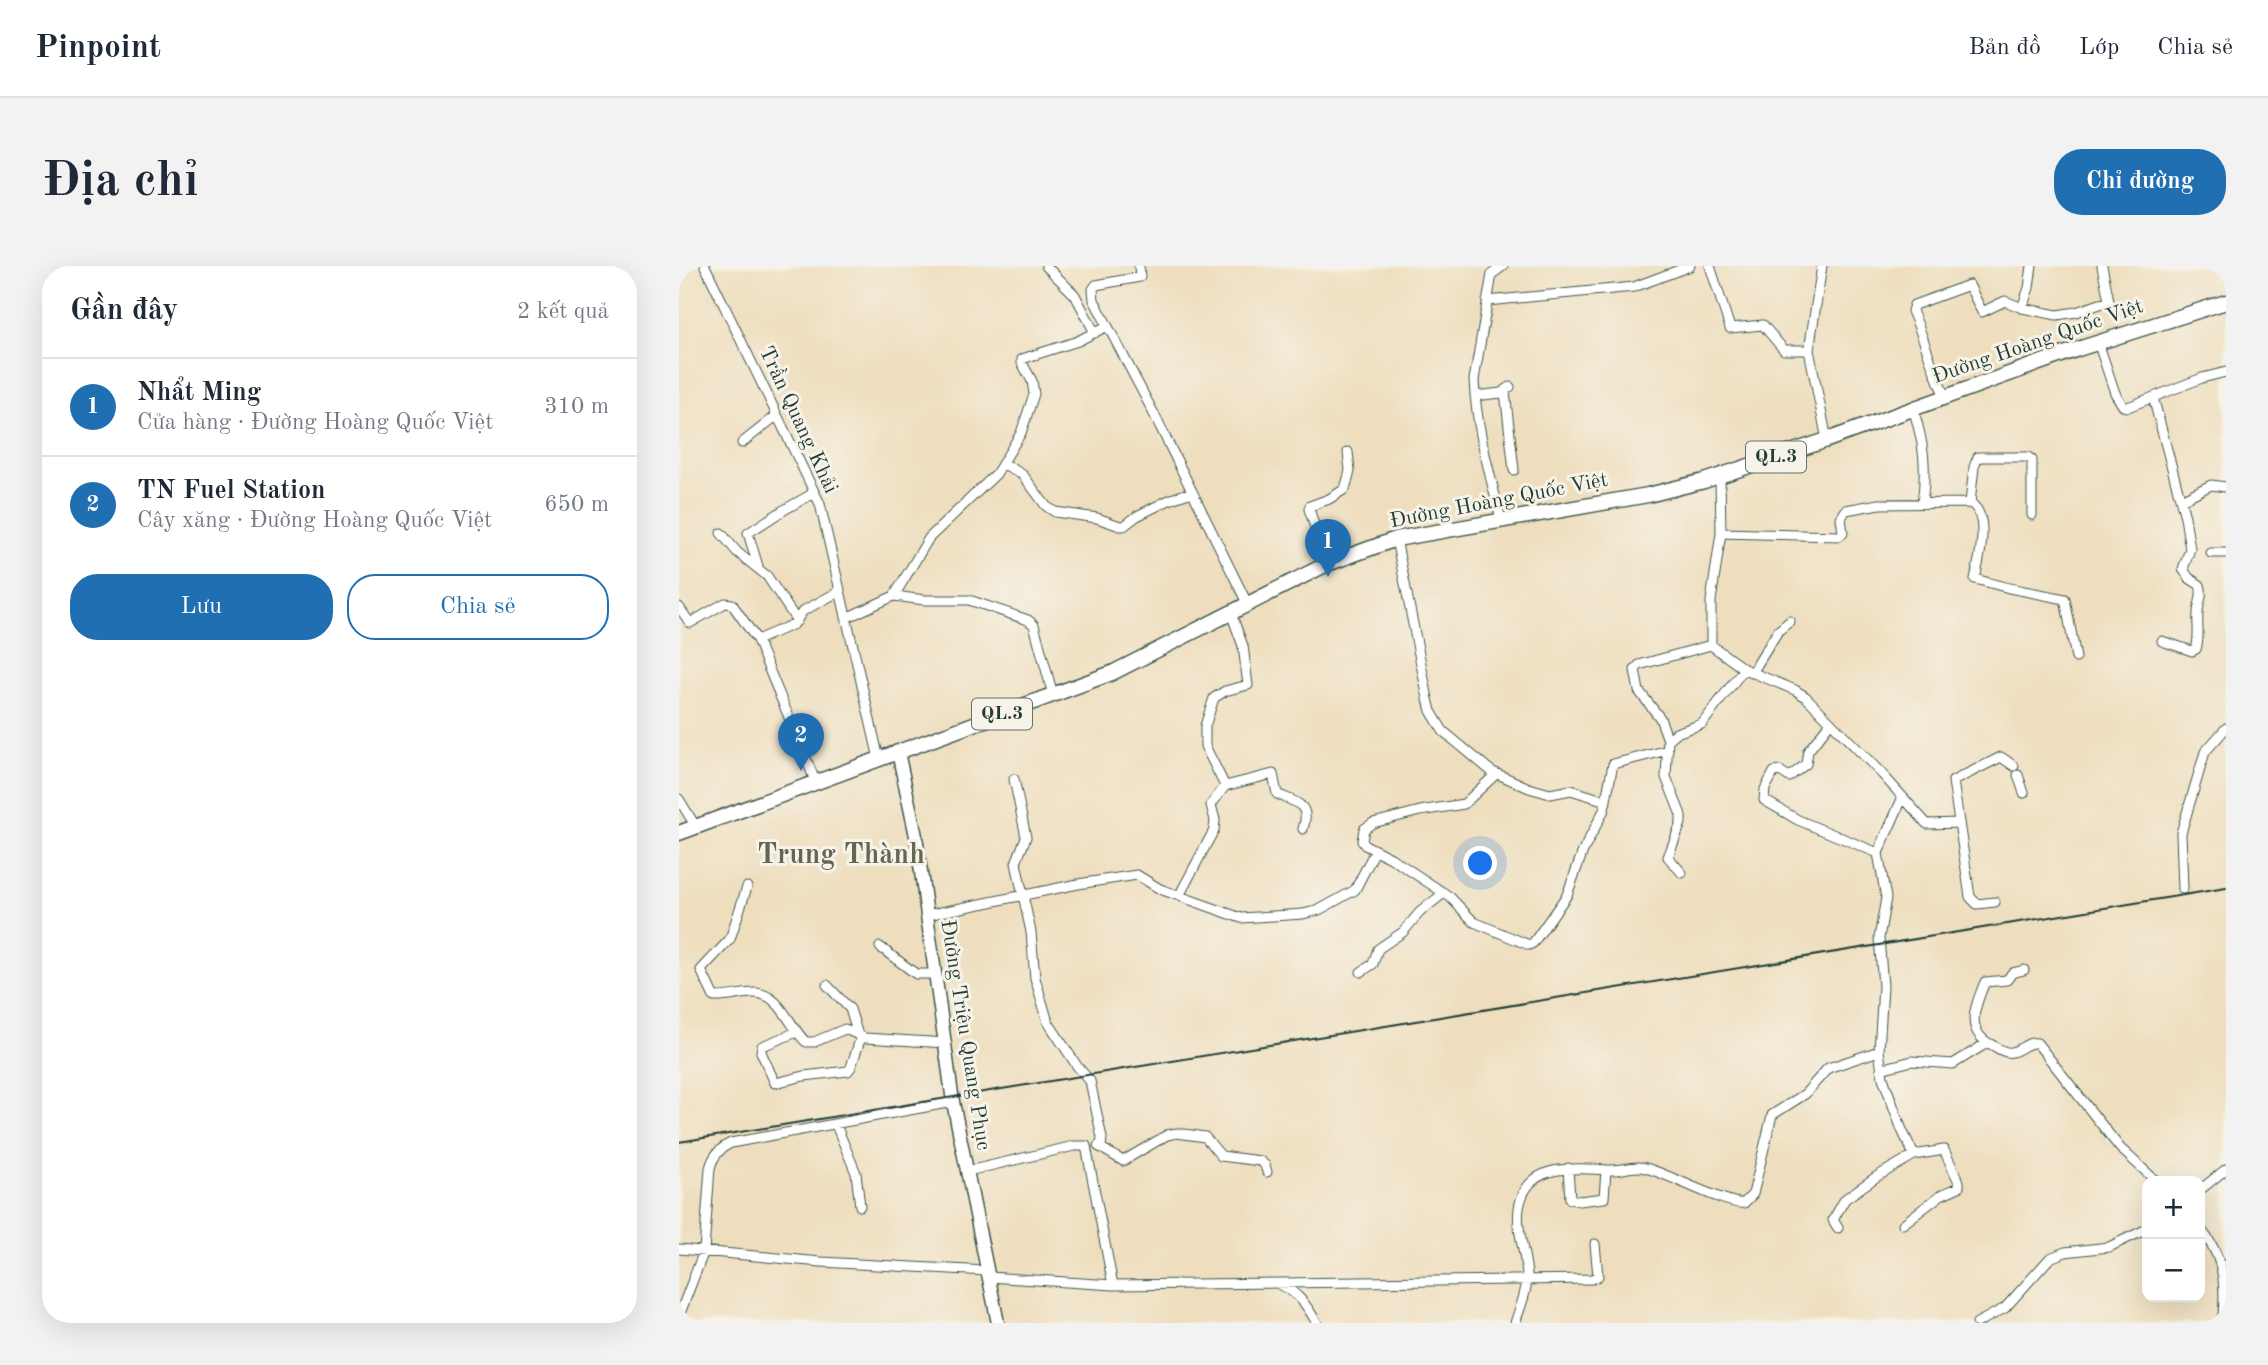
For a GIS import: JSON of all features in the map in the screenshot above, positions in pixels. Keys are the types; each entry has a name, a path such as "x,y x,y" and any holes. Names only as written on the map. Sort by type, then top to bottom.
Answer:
{"highway":[{"name":"Đường Hoàng Quốc Việt","path":"679,833 1112,673 1327,564 1396,539 1648,495 1720,476 2098,342 2226,302"}],"main road":[{"name":"Đường Triệu Quang Phục","path":"898,752 913,820 953,1102 998,1323"}],"street":[{"name":"Trần Quang Khải","path":"705,266 820,504 879,759"},
{"path":"1046,266 1075,295 1095,333"},
{"path":"1139,266 1140,277 1102,283 1093,289 1094,300 1151,408 1247,603"},
{"path":"1501,520 1475,396 1475,368 1487,301 1489,270 1503,266"},
{"path":"1487,301 1634,287 1690,266"},
{"path":"1710,266 1730,328 1763,326 1784,350 1809,350"},
{"path":"1822,266 1809,350 1827,440"},
{"path":"2022,308 2032,266"},
{"path":"1945,396 1933,373 1925,339 1912,307 1969,285 1982,312 2005,302 2057,315 2077,312 2106,303 2109,297 2102,266"},
{"path":"894,596 929,538 1004,464 1023,427 1034,394 1032,381 1021,360 1107,326"},
{"path":"2098,342 2115,393 2123,406 2128,407 2202,378 2226,372"},
{"path":"1475,396 1507,389 1514,470"},
{"path":"2153,397 2181,500 2190,549 2183,569 2202,590 2198,611 2198,646 2192,651 2162,641"},
{"path":"1913,408 1925,453 1926,472 1922,504"},
{"path":"741,443 776,416"},
{"path":"1327,564 1309,509 1310,506 1345,489 1350,471 1348,452"},
{"path":"1971,503 1974,467 1978,457 2028,457 2032,462 2032,515"},
{"path":"1004,464 1023,475 1046,506 1055,512 1097,518 1120,526 1168,500 1191,492"},
{"path":"1711,645 1711,601 1721,533 1720,476"},
{"path":"2181,500 2211,485 2226,487"},
{"path":"797,621 759,568 748,533 814,493"},
{"path":"1721,533 1839,536 1843,533 1842,518 1846,510 1879,504 1971,503 1981,518 1981,550 1975,579 2065,599 2076,658"},
{"path":"722,533 737,552 759,568"},
{"path":"1396,539 1431,711 1436,722 1450,739 1496,774 1550,794 1571,790 1607,801"},
{"path":"2211,553 2226,553"},
{"path":"757,640 797,621 803,611 840,592"},
{"path":"846,618 894,596 925,600 969,600 1030,621 1035,628 1053,695"},
{"path":"679,607 690,623 729,602 757,640 816,782"},
{"path":"1225,786 1205,746 1204,736 1214,698 1224,691 1248,685 1243,646 1231,613"},
{"path":"1496,774 1464,804 1420,811 1367,825 1362,841 1444,893 1473,922 1525,945 1533,943 1564,901 1583,851 1607,801 1613,764 1668,745 1676,733 1702,724 1790,621"},
{"path":"1711,645 1748,671 1801,693 1888,780 1902,799 1927,824 1959,823"},
{"path":"1682,873 1668,857 1681,823 1681,815 1666,776 1668,745 1660,719 1639,691 1636,667 1711,645"},
{"path":"1831,722 1808,751 1806,764 1793,776 1789,777 1780,771 1774,772 1765,789 1764,800 1798,820 1878,853"},
{"path":"2183,889 2181,833 2205,752 2226,728"},
{"path":"1995,902 1977,904 1970,897 1953,784 1955,779 2001,757 2016,771 2024,793"},
{"path":"1179,896 1214,830 1215,820 1211,805 1225,786 1273,774 1277,794 1299,804 1305,810 1303,829"},
{"path":"1014,779 1025,830 1024,844 1016,863 1031,932 1035,978 1045,1014 1077,1066 1090,1080 1101,1131 1101,1147"},
{"path":"679,799 696,827"},
{"path":"1902,799 1878,853 1886,898 1879,938 1883,994 1879,1051 1881,1069 1902,1130 1914,1155"},
{"path":"927,915 1078,884 1137,875 1155,887 1246,919 1311,912 1355,890 1375,851"},
{"path":"747,887 730,939 702,967 701,972 714,997 752,993 765,995 771,998 803,1039 810,1042 841,1030 849,1030 860,1036 946,1042"},
{"path":"1361,972 1373,964 1378,949 1403,932 1420,912 1444,893"},
{"path":"880,947 916,974 936,974"},
{"path":"2024,970 2012,973 2007,980 1985,982 1973,1012 1977,1032 1987,1042 2011,1053 2031,1042 2037,1043 2120,1148 2151,1176"},
{"path":"797,1032 762,1046 761,1052 775,1083 804,1076 848,1071 851,1067 860,1036 850,1009 827,985"},
{"path":"1881,1069 1912,1061 1953,1064 1987,1042"},
{"path":"1515,1323 1527,1280 1519,1224 1522,1196 1529,1185 1541,1176 1568,1168 1606,1170 1643,1167 1731,1203 1744,1203 1753,1194 1772,1115 1805,1094 1828,1068 1879,1051"},
{"path":"679,1316 704,1251 710,1168 716,1153 722,1148 731,1143 953,1102"},
{"path":"837,1125 856,1173 860,1206"},
{"path":"968,1171 1074,1146 1101,1147 1123,1161 1167,1135 1177,1133 1199,1135 1208,1139 1221,1156 1260,1161 1267,1172"},
{"path":"1086,1146 1113,1285"},
{"path":"1838,1228 1833,1220 1845,1199 1914,1155 1944,1150 1960,1184 1936,1198 1903,1224"},
{"path":"1568,1168 1571,1201 1604,1198 1606,1170"},
{"path":"2205,1186 2226,1169"},
{"path":"1977,1323 2005,1308 2050,1258 2065,1252 2109,1247 2142,1231"},
{"path":"2205,1234 2214,1245 2220,1260 2225,1296 2223,1316"},
{"path":"679,1249 1113,1285 1595,1279 1598,1276 1595,1244"},
{"path":"1275,1283 1297,1294 1317,1323"}],"railway":[{"path":"679,1142 2226,888"}],"place":[{"name":"Nhẩt Ming","path":"1328,577"},
{"name":"TN Fuel Station","path":"801,771"}],"district":[{"name":"Trung Thành","path":"841,856"}]}
